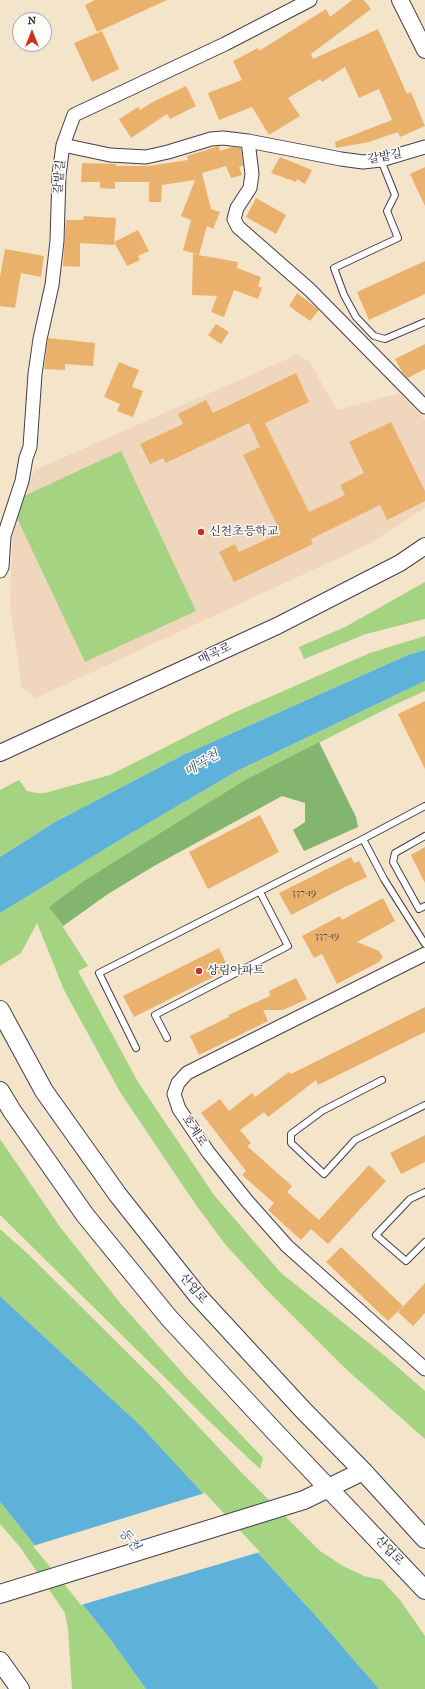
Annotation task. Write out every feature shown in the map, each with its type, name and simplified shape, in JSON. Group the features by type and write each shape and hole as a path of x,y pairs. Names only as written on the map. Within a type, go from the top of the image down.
{"main road":[{"name":"산업로","path":"0,1010 44,1091 118,1195 188,1284 303,1410 363,1471 425,1539"},
{"name":"산업로","path":"0,1090 12,1111 85,1215 164,1312 425,1590"},
{"path":"4,1593 304,1500 363,1471"},
{"path":"0,1661 20,1689"}],"street":[{"path":"64,145 74,115 225,44 310,0"},
{"path":"400,0 425,50"},
{"name":"갈밭길","path":"0,571 2,567 4,536 22,481 31,440 35,374 40,339 52,285 57,241 59,175 64,145 110,155 146,157 211,139 223,138 248,141 341,160 363,162 381,160 425,147"},
{"path":"248,141 252,174 250,188 237,208 234,219 238,227 310,290 425,407"},
{"name":"매곡로","path":"0,753 277,626 388,569 425,546"},
{"name":"호계로","path":"425,954 187,1073 178,1083 174,1094 179,1109 208,1152 247,1201 287,1246 425,1370"}],"lane":[{"path":"381,160 395,195 387,212 398,238 334,268 344,295 356,317 374,336 385,339 425,322"},
{"path":"136,1048 99,973 260,892 425,806"},
{"path":"425,836 394,853 393,862 419,909 425,906"},
{"path":"363,839 384,879 425,944"},
{"path":"167,1038 155,1015 288,946 260,892"},
{"path":"382,1080 322,1110 291,1134 291,1143 324,1174 355,1140 425,1105"},
{"path":"425,1192 410,1199 376,1235 406,1261 425,1242"}],"shaded area":[{"name":"신천초등학교","path":"296,355 309,361 337,410 400,393 425,420 425,508 367,545 36,698 22,688 10,606 13,518 22,495 35,470"}],"green space":[{"path":"121,451 196,611 85,662 17,518 24,496"},
{"path":"425,582 425,619 366,634 304,659 299,647 345,627"},
{"path":"425,636 425,650 408,655 183,755 55,822 0,857 0,790 19,780 27,791 45,793 110,775 231,714 370,653"},
{"path":"425,681 425,691 245,780 50,907 88,966 78,971 138,1082 214,1195 281,1273 385,1356 425,1391 425,1439 347,1370 267,1290 225,1244 196,1205 120,1092 64,990 37,923 21,953 0,966 0,913 237,771"},
{"path":"319,742 356,817 358,827 304,851 293,830 305,822 305,803 282,796 154,866 108,894 63,926 49,907 84,881 245,780"},
{"path":"0,1139 60,1227 121,1304 187,1378 263,1458 260,1469 209,1421 0,1215"},
{"path":"0,1229 28,1254 157,1382 239,1470 320,1551 343,1566 364,1576 382,1580 400,1600 425,1636 425,1689 379,1689 316,1616 140,1425 0,1296"},
{"path":"0,1502 108,1636 146,1689 72,1689 68,1629 65,1613 20,1547 0,1524"}],"water":[{"name":"매곡천","path":"425,650 425,681 237,771 0,913 0,857 55,822 183,755 408,655"},
{"name":"동천","path":"0,1296 140,1425 316,1616 379,1689 146,1689 108,1636 0,1502"}],"pier":[{"path":"205,1493 260,1552 81,1605 33,1546"}],"building":[{"path":"95,0 167,0 97,32 85,5"},
{"path":"352,0 364,0 371,9 311,54 313,59 378,29 407,94 411,92 425,126 400,137 398,132 369,142 336,148 335,142 392,120 379,89 359,98 345,67 322,82 320,79 288,98 300,116 269,135 252,107 219,120 208,93 242,80 233,61 258,48 259,51 326,9 330,17"},
{"path":"102,31 119,69 92,82 74,43"},
{"path":"186,86 196,106 170,119 167,114 131,138 119,119 138,107 140,110"},
{"path":"219,146 220,151 232,147 241,148 243,166 239,167 242,175 231,178 226,166 202,173 211,209 220,212 213,229 207,226 199,255 183,250 191,220 181,216 195,180 162,185 161,202 149,202 149,182 115,182 115,189 100,188 100,182 81,182 82,163 116,164 116,166 149,166 188,160 187,156"},
{"path":"280,157 312,170 305,184 297,179 296,182 271,173"},
{"path":"425,167 425,206 410,174"},
{"path":"256,198 286,215 276,234 246,217"},
{"path":"84,216 116,218 114,245 80,243 80,267 63,266 66,220 83,220"},
{"path":"138,230 149,251 138,256 140,260 127,266 114,242"},
{"path":"5,249 44,256 41,277 21,273 15,308 0,306 0,277"},
{"path":"193,254 238,262 237,268 261,277 258,286 262,288 258,299 234,290 224,317 211,312 217,296 192,295"},
{"path":"425,261 425,294 369,320 357,292"},
{"path":"297,293 319,310 310,321 289,306"},
{"path":"216,324 229,332 221,344 208,335"},
{"path":"48,338 95,343 93,366 65,364 65,370 44,369"},
{"path":"425,344 425,369 408,378 402,372 395,359"},
{"path":"119,362 139,370 132,387 143,391 133,417 117,411 120,404 104,397"},
{"path":"296,373 309,402 265,423 309,512 345,495 340,485 364,473 349,442 391,422 425,491 425,501 387,520 380,505 311,539 313,544 234,582 219,552 235,544 239,552 281,533 243,455 260,447 249,423 166,463 163,458 150,464 140,444 183,424 178,414 206,400 213,413"},
{"path":"425,701 425,769 398,714"},
{"path":"260,815 279,852 208,889 189,852"},
{"path":"425,847 425,883 411,855"},
{"path":"351,857 354,863 359,861 367,877 291,915 279,893"},
{"path":"383,898 395,921 357,942 379,951 383,957 379,962 337,984 322,954 314,958 302,936 340,916 342,920"},
{"name":"상림아파트","path":"219,948 229,969 134,1017 123,996"},
{"path":"296,978 307,999 283,1010 263,1010 268,1021 199,1055 190,1036 229,1017 228,1015 270,996 269,991"},
{"path":"425,1007 425,1032 318,1085 316,1080 268,1117 264,1112 240,1130 251,1143 247,1146 292,1186 287,1192 319,1220 369,1165 386,1181 328,1244 311,1229 301,1240 268,1210 274,1203 242,1175 246,1171 201,1113 220,1099 229,1111 252,1093 255,1097 289,1072 291,1074"},
{"path":"425,1135 425,1162 401,1174 390,1153"},
{"path":"341,1247 403,1306 388,1321 326,1262"},
{"path":"425,1283 425,1313 413,1326 398,1312"}],"place":[{"name":"신천초등학교","path":"201,532"},
{"name":"상림아파트","path":"199,971"}]}
